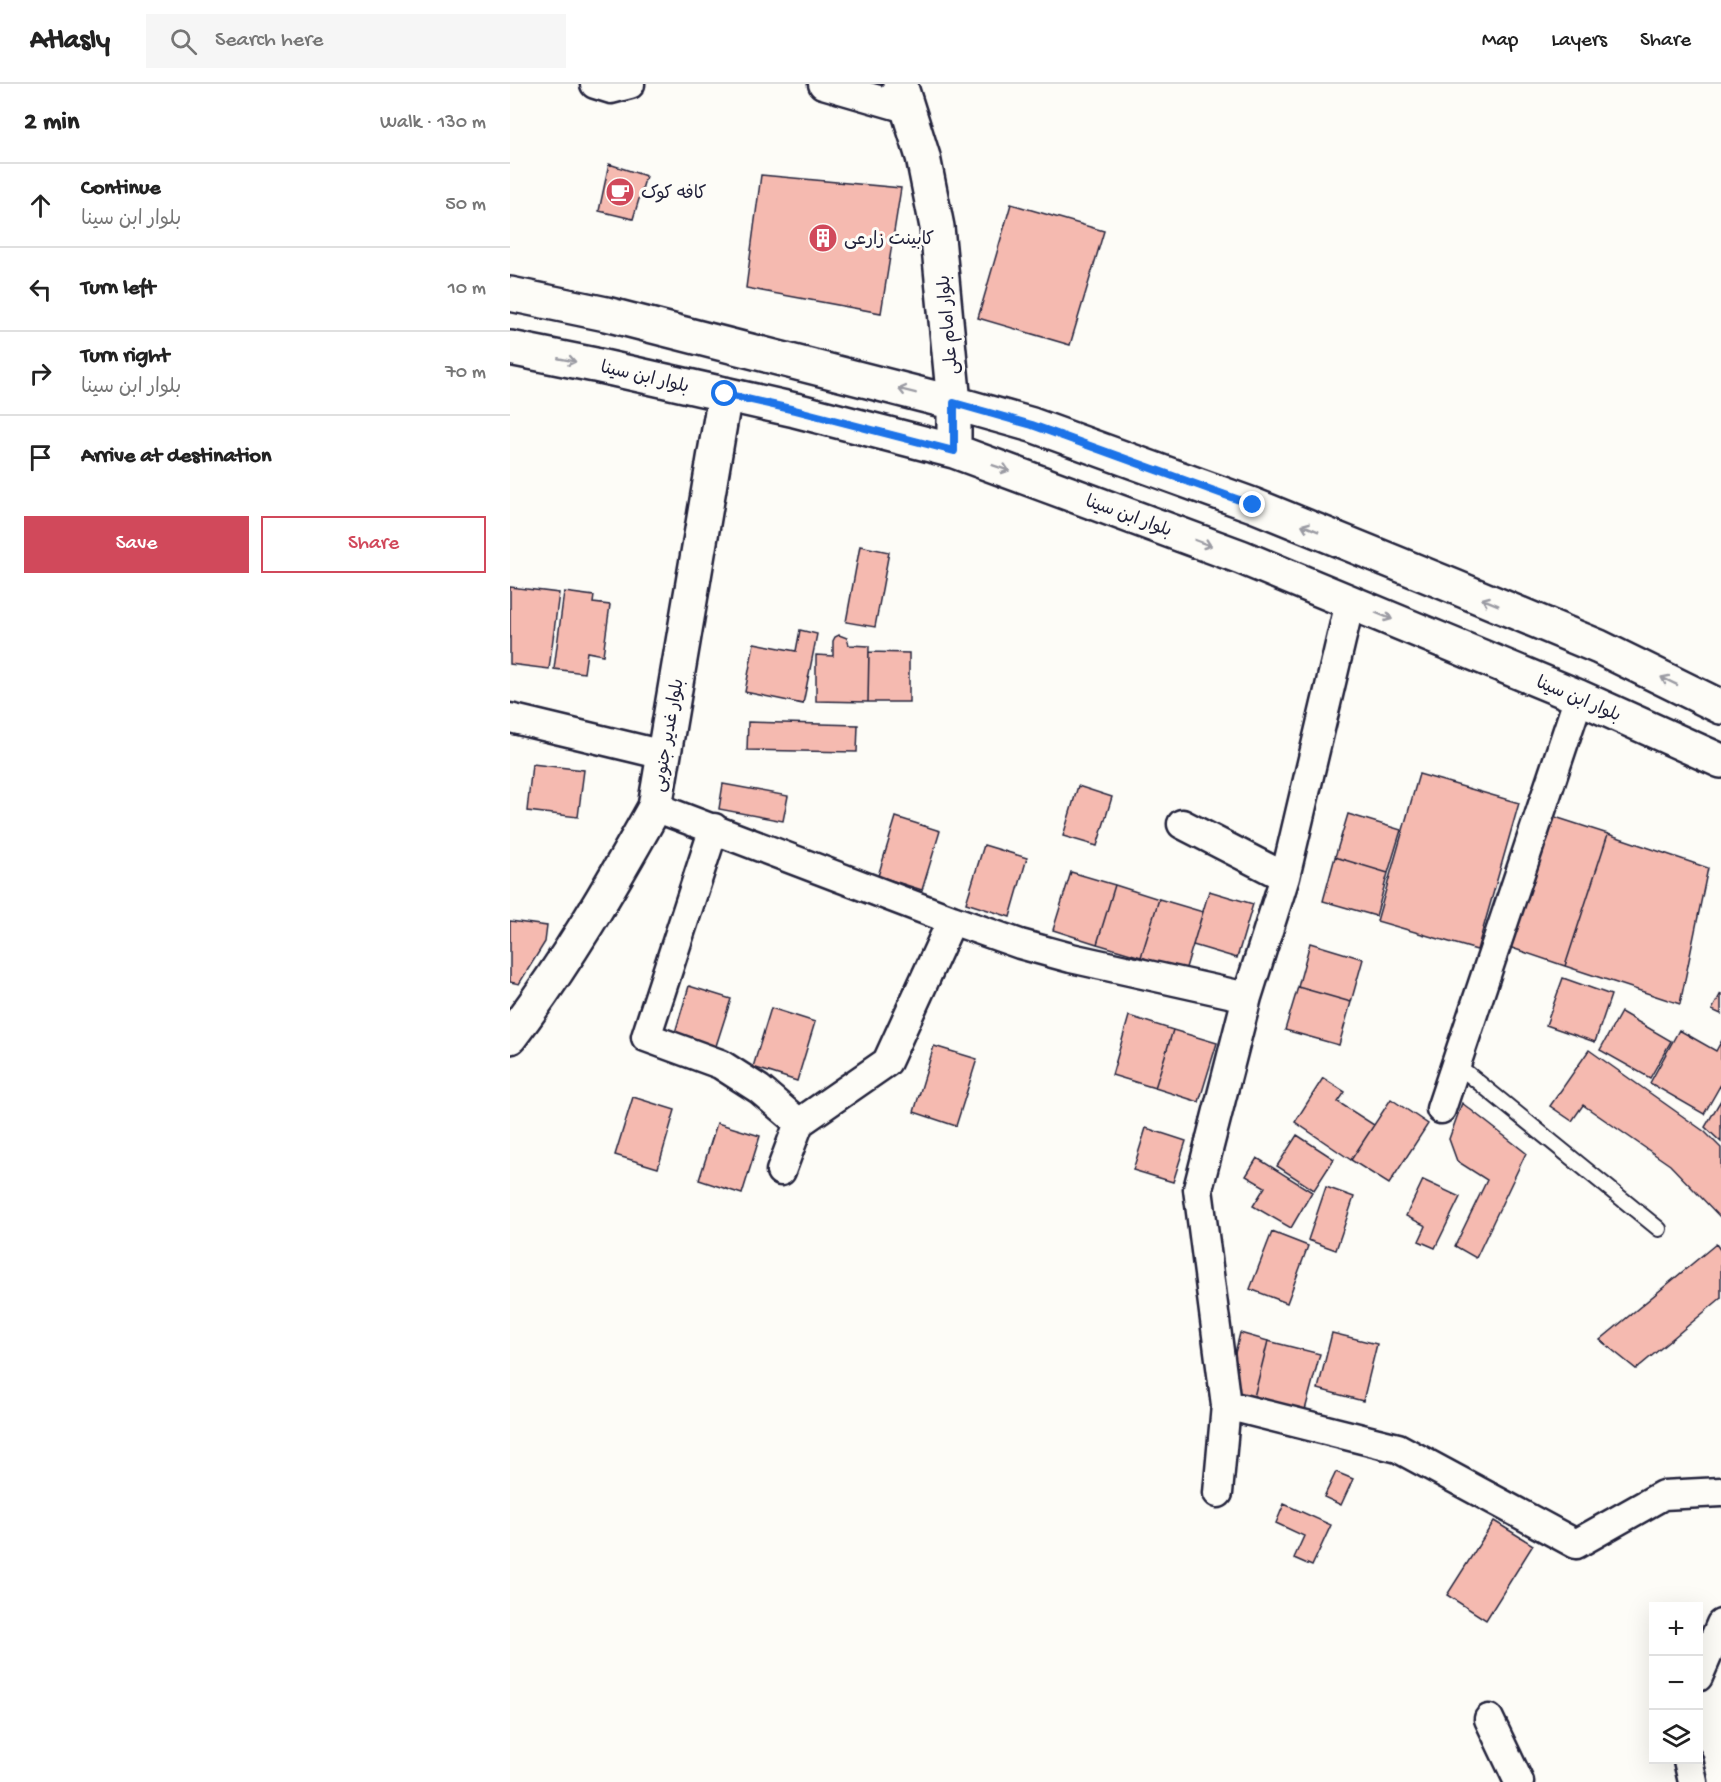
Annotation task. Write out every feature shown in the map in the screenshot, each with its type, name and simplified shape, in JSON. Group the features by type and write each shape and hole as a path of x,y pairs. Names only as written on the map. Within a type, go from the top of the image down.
{"main road":[{"name":"بلوار امام علی","path":"907,92 938,227 954,403 954,451"},
{"path":"510,294 606,314 1032,425 1253,505 1599,646 1721,707"},
{"name":"بلوار ابن سینا","path":"510,348 795,410 954,451 1242,557 1579,697 1721,761"},
{"name":"بلوار غدیر جنوبی","path":"510,1038 542,995 655,807 725,394"}],"street":[{"path":"594,84 611,89 630,84"},
{"path":"822,84 907,92"},
{"path":"1218,1493 1226,1405 1198,1189 1247,997 1285,876 1350,602"},
{"path":"1441,1109 1579,697"},
{"path":"510,717 664,755"},
{"path":"655,807 1020,944 1071,958 1247,997"},
{"path":"1182,824 1285,876"},
{"path":"714,828 646,1037 720,1064 759,1089 799,1123"},
{"path":"781,1171 799,1123 887,1062 952,920"},
{"path":"1226,1405 1398,1448 1576,1544 1663,1495 1721,1492"},
{"path":"1703,1665 1721,1624"},
{"path":"1489,1719 1519,1782"},
{"path":"1689,1764 1693,1782"}],"lane":[{"path":"1456,1064 1659,1229"}],"building":[{"path":"609,164 646,176 633,219 599,211"},
{"name":"کابینت زارعی","path":"761,175 901,188 881,313 746,288"},
{"path":"1011,204 1104,231 1070,345 978,318"},
{"path":"860,546 889,552 875,627 846,622"},
{"path":"510,587 559,593 549,669 510,664"},
{"path":"564,592 594,596 593,603 610,605 603,655 587,652 584,673 554,669"},
{"path":"800,630 817,634 803,704 745,692 754,643 796,651"},
{"path":"839,635 847,638 849,645 869,646 868,702 816,701 816,655 833,656 833,641"},
{"path":"869,652 909,653 909,702 868,702"},
{"path":"748,722 858,725 857,752 747,750"},
{"path":"532,764 584,770 578,817 527,811"},
{"path":"1419,774 1519,803 1477,950 1377,921"},
{"path":"723,784 788,796 783,821 719,809"},
{"path":"1078,786 1112,797 1097,846 1063,836"},
{"path":"1348,814 1401,830 1388,873 1335,857"},
{"path":"1552,816 1608,834 1565,966 1509,947"},
{"path":"896,817 940,831 922,890 878,876"},
{"path":"1608,834 1708,868 1680,1004 1565,966"},
{"path":"984,845 1027,858 1010,917 966,903"},
{"path":"1335,857 1388,873 1376,916 1323,901"},
{"path":"1071,872 1115,885 1097,944 1053,930"},
{"path":"1115,885 1159,899 1141,957 1097,944"},
{"path":"1209,891 1253,904 1237,958 1193,945"},
{"path":"1159,899 1203,912 1185,971 1141,957"},
{"path":"510,921 547,926 545,942 519,984 510,982"},
{"path":"1310,943 1363,959 1351,1002 1298,987"},
{"path":"1563,978 1611,995 1595,1042 1546,1025"},
{"path":"689,986 731,999 715,1049 674,1036"},
{"path":"1298,987 1351,1002 1339,1045 1285,1030"},
{"path":"1721,993 1721,1014 1712,1010"},
{"path":"771,1008 815,1022 797,1081 753,1067"},
{"path":"1621,1012 1671,1041 1650,1078 1600,1050"},
{"path":"1129,1016 1173,1030 1155,1088 1112,1075"},
{"path":"1173,1030 1217,1043 1199,1102 1155,1088"},
{"path":"1679,1030 1716,1051 1721,1042 1721,1087 1704,1114 1650,1083"},
{"path":"934,1046 977,1059 956,1126 914,1112"},
{"path":"1589,1050 1705,1132 1721,1148 1721,1218 1670,1165 1583,1105 1572,1121 1550,1106"},
{"path":"1323,1078 1345,1092 1338,1102 1374,1125 1351,1160 1295,1122"},
{"path":"633,1097 675,1110 658,1168 615,1155"},
{"path":"1391,1099 1428,1124 1389,1184 1351,1160"},
{"path":"1721,1100 1721,1142 1705,1127"},
{"path":"1462,1103 1526,1153 1476,1258 1455,1246 1487,1180 1457,1161 1449,1139"},
{"path":"717,1123 760,1136 742,1194 699,1180"},
{"path":"1146,1128 1186,1141 1173,1182 1133,1170"},
{"path":"1297,1135 1334,1159 1314,1190 1277,1166"},
{"path":"1257,1158 1312,1192 1291,1228 1253,1206 1265,1187 1246,1176"},
{"path":"1423,1180 1460,1197 1435,1248 1419,1241 1426,1226 1406,1216"},
{"path":"1326,1187 1354,1197 1336,1250 1308,1240"},
{"path":"1272,1232 1308,1246 1287,1303 1250,1289"},
{"path":"1716,1244 1721,1251 1721,1298 1636,1369 1600,1340"},
{"path":"1240,1333 1268,1341 1254,1397 1226,1389"},
{"path":"1332,1333 1377,1344 1363,1401 1318,1389"},
{"path":"1268,1341 1320,1354 1305,1410 1254,1397"},
{"path":"1336,1472 1353,1479 1341,1505 1324,1497"},
{"path":"1284,1504 1331,1525 1312,1566 1294,1558 1304,1536 1276,1523"},
{"path":"1494,1521 1533,1545 1486,1620 1447,1595"}],"place":[{"name":"کافه کوک","path":"620,192"},
{"name":"کابینت زارعی","path":"823,238"}],"route":[{"path":"725,394 954,451 954,403 1032,425 1253,505"}]}
